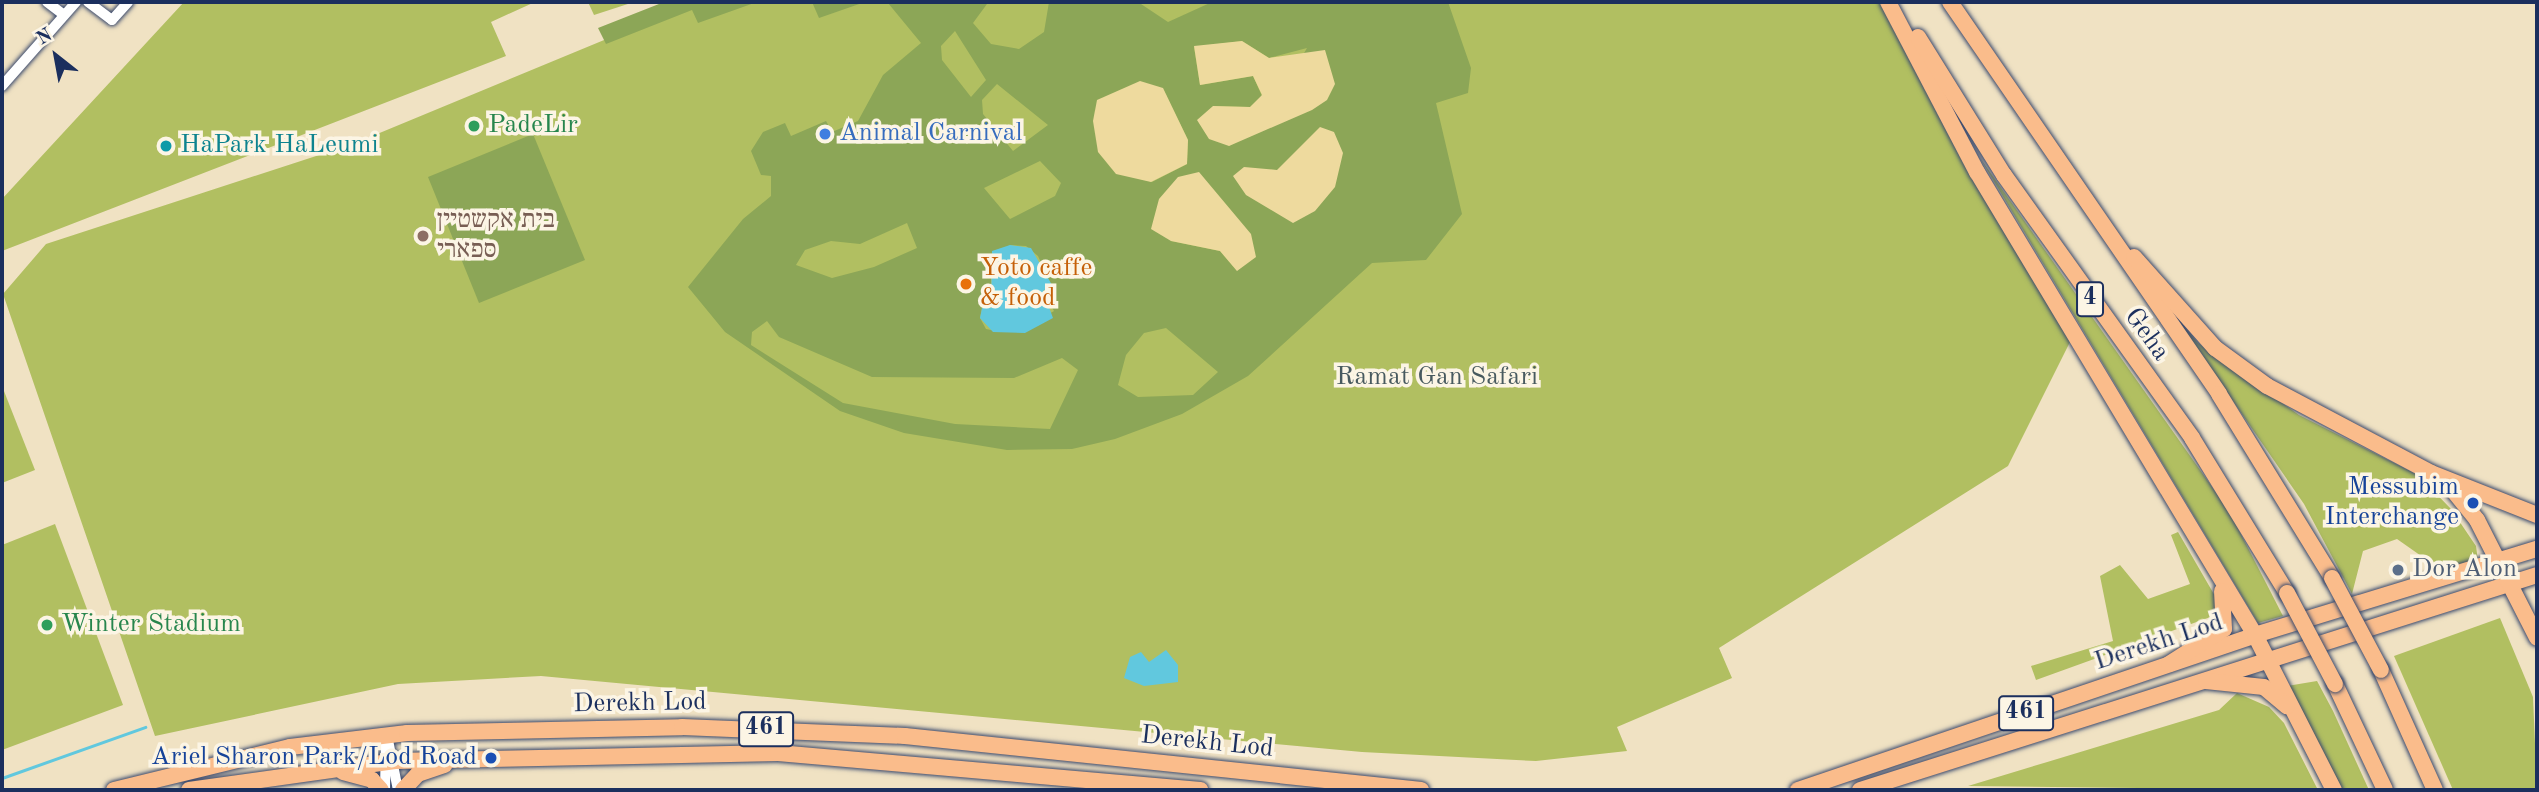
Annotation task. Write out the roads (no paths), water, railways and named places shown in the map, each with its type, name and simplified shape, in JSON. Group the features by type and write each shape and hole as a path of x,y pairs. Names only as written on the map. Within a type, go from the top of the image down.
{"main road":[{"path":"1888,2 1977,172 2255,635 2334,790"},
{"name":"Geha","path":"1897,2 2004,175 2192,438 2287,593 2335,684 2385,790"},
{"name":"Geha","path":"1950,2 2036,135 2219,394 2332,578 2381,670 2435,790"},
{"path":"2036,135 2215,348 2298,406 2431,473 2537,515"},
{"path":"2151,460 2228,609 2224,629 2169,664"},
{"path":"2431,473 2462,498 2501,560 2537,638"},
{"name":"Derekh Lod","path":"1798,790 2255,635 2537,549"},
{"name":"Derekh Lod","path":"1860,790 2537,575"},
{"path":"2206,681 2264,687 2296,718"},
{"name":"Derekh Lod","path":"114,790 290,747 387,735 682,727 829,732 1421,790"},
{"name":"Derekh Lod","path":"189,790 388,762 467,758 850,756 1200,790"},
{"path":"401,790 418,774 467,758"},
{"path":"330,769 362,776 383,790"}],"street":[{"path":"47,2 64,15"},
{"path":"2,86 76,2"},
{"path":"88,2 112,20 128,2"},
{"path":"383,790 388,762 387,735"},
{"path":"388,762 401,790"}],"water":[{"path":"1010,245 1031,248 1052,285 1043,291 1053,318 1025,333 993,332 980,318 982,308 991,308 992,251"},
{"path":"1166,650 1178,665 1178,682 1144,686 1124,678 1130,657 1141,652 1149,662"}],"waterway":[{"path":"2,778 145,727"}],"place":[{"name":"PadeLir","path":"474,126"},
{"name":"Animal Carnival","path":"825,134"},
{"name":"HaPark HaLeumi","path":"166,146"},
{"name":"בית אקשטיין ספארי","path":"423,236"},
{"name":"Yoto caffe & food","path":"966,284"},
{"name":"Messubim Interchange","path":"2473,503"},
{"name":"Dor Alon","path":"2398,570"},
{"name":"Winter Stadium","path":"47,625"},
{"name":"Ariel Sharon Park/Lod Road","path":"491,758"}],"park label":[{"name":"Ramat Gan Safari","path":"1437,378"}]}
